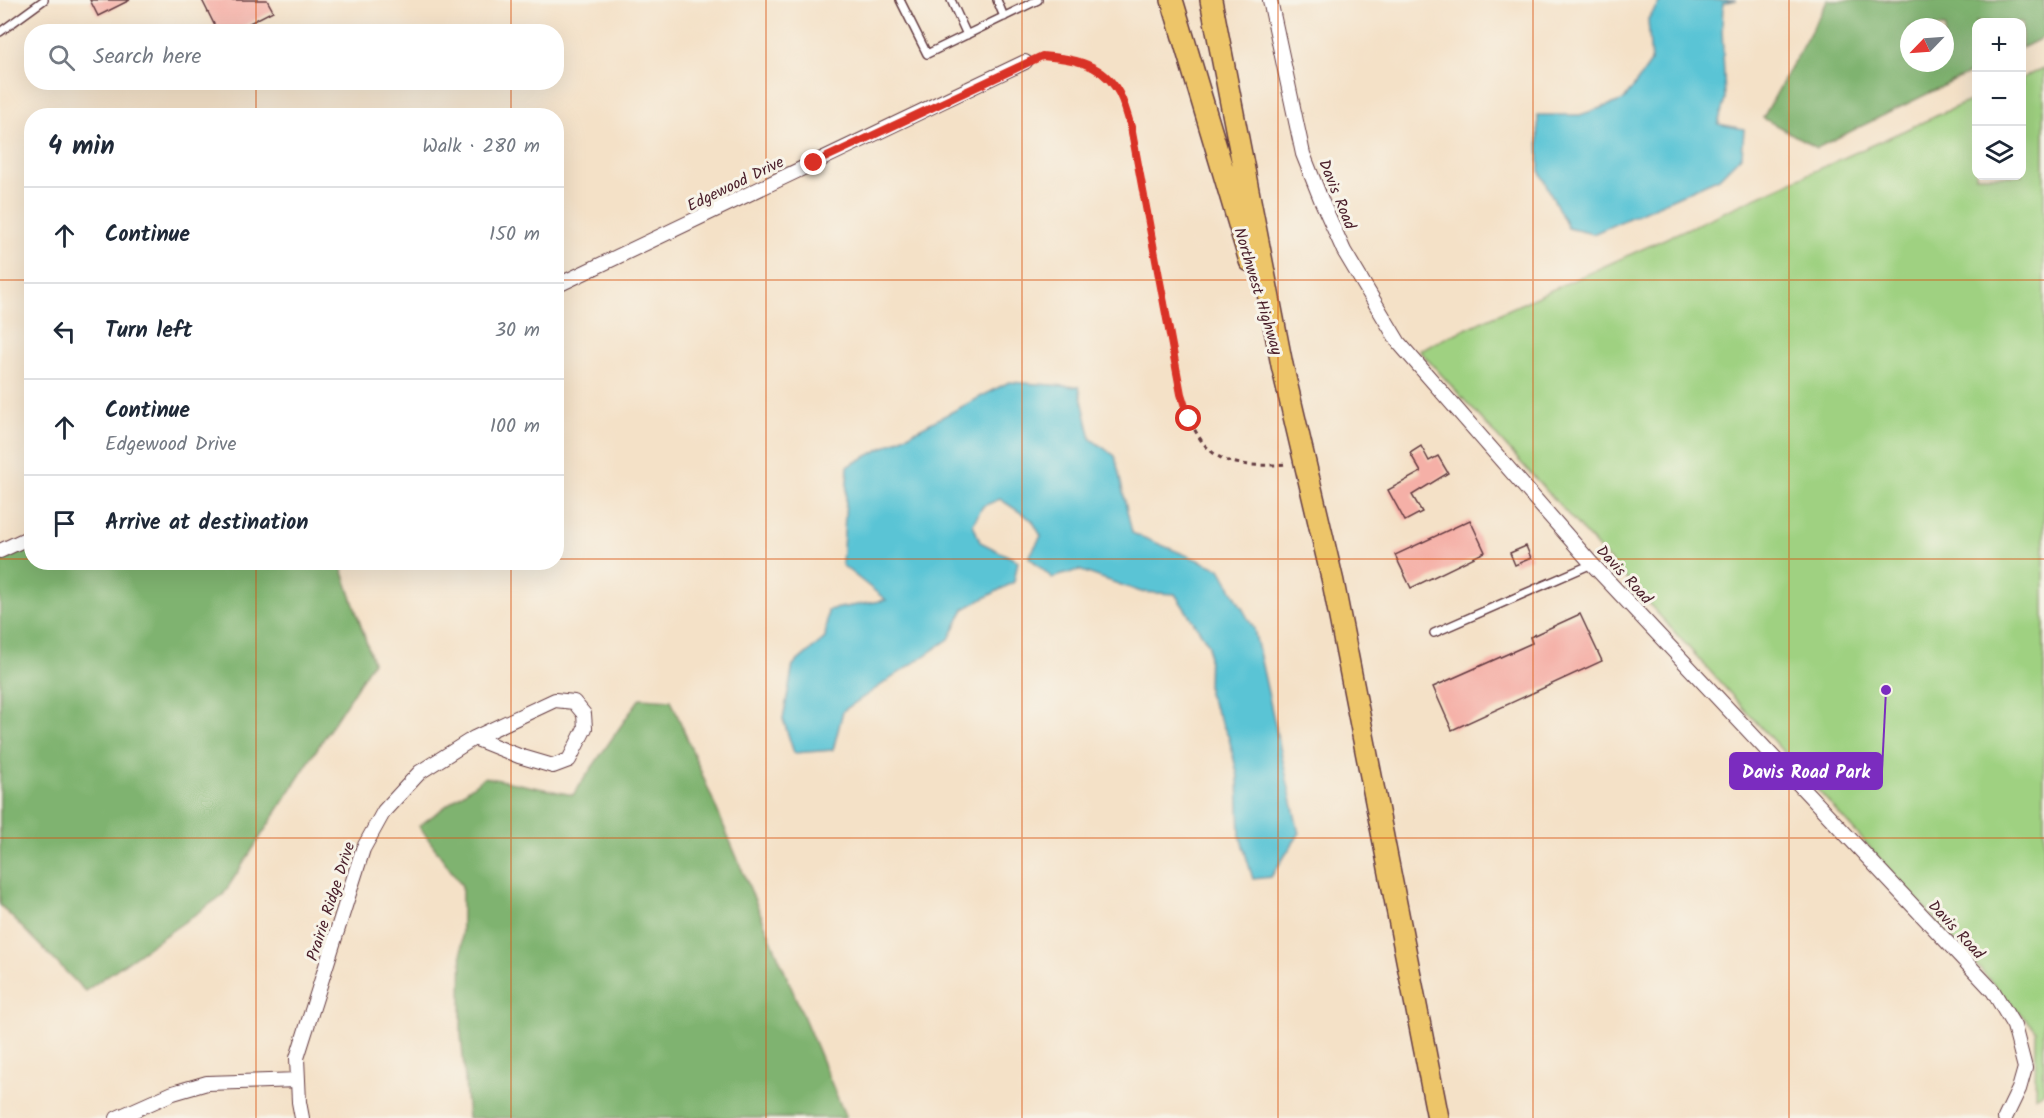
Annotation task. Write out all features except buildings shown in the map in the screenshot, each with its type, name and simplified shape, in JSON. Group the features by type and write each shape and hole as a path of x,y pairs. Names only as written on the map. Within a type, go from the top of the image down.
{"main road":[{"name":"Northwest Highway","path":"1172,0 1282,364"},
{"name":"Northwest Highway","path":"1211,0 1282,364"},
{"path":"1282,364 1303,462 1333,582 1438,1118"}],"street":[{"name":"Davis Road","path":"1270,0 1303,154 1349,260 1399,344 1592,564 1993,991 2014,1026 2025,1068 2019,1089 2005,1118"},
{"name":"Edgewood Drive","path":"564,282 1024,62"},
{"path":"0,551 24,540"},
{"name":"Prairie Ridge Drive","path":"302,1118 297,1058 363,849 384,811 420,772 474,738 555,700 574,702 584,714 585,728 569,760 553,766 519,756 474,738"},
{"path":"117,1118 173,1093 207,1083 298,1080"}],"lane":[{"path":"0,32 44,0"},
{"path":"900,0 927,54 1038,0"},
{"path":"951,0 967,35"},
{"path":"997,0 1004,17"},
{"path":"1434,633 1592,564"}],"path":[{"path":"1024,62 1042,56 1073,58 1099,70 1116,87 1131,127 1181,394 1196,435 1208,450 1223,459 1263,466 1303,462"}],"green space":[{"path":"1828,0 2044,0 2044,37 2026,46 2026,18 1972,18 1972,72 1817,148 1763,118"},
{"path":"2044,68 2044,1092 2035,1097 2036,1031 1419,350 1972,100 1972,180 2026,180 2026,76"},
{"path":"24,547 24,570 342,570 373,662 223,895 85,991 0,905 0,557"},
{"path":"640,698 671,700 846,1118 468,1118 461,1033 462,886 419,826 485,777 573,795"}],"water":[{"path":"1661,0 1736,0 1723,3 1725,99 1718,124 1744,129 1742,155 1719,178 1593,234 1568,228 1539,170 1538,115 1580,115 1624,100 1651,62 1648,19"},
{"path":"1009,382 1079,387 1091,439 1115,456 1132,533 1220,569 1254,629 1299,834 1271,877 1253,879 1240,836 1238,777 1229,738 1208,694 1209,645 1175,594 1141,592 1079,570 1052,578 1029,557 1041,536 1032,520 1000,499 983,506 973,524 980,542 1018,561 1014,582 964,609 949,639 843,711 833,750 794,753 783,719 793,665 825,638 828,610 886,600 842,565 848,466"}],"place":[{"name":"Davis Road Park","path":"1886,690"}],"route":[{"path":"814,163 1024,62 1042,56 1073,58 1099,70 1116,87 1131,127 1181,394 1189,419"}]}
